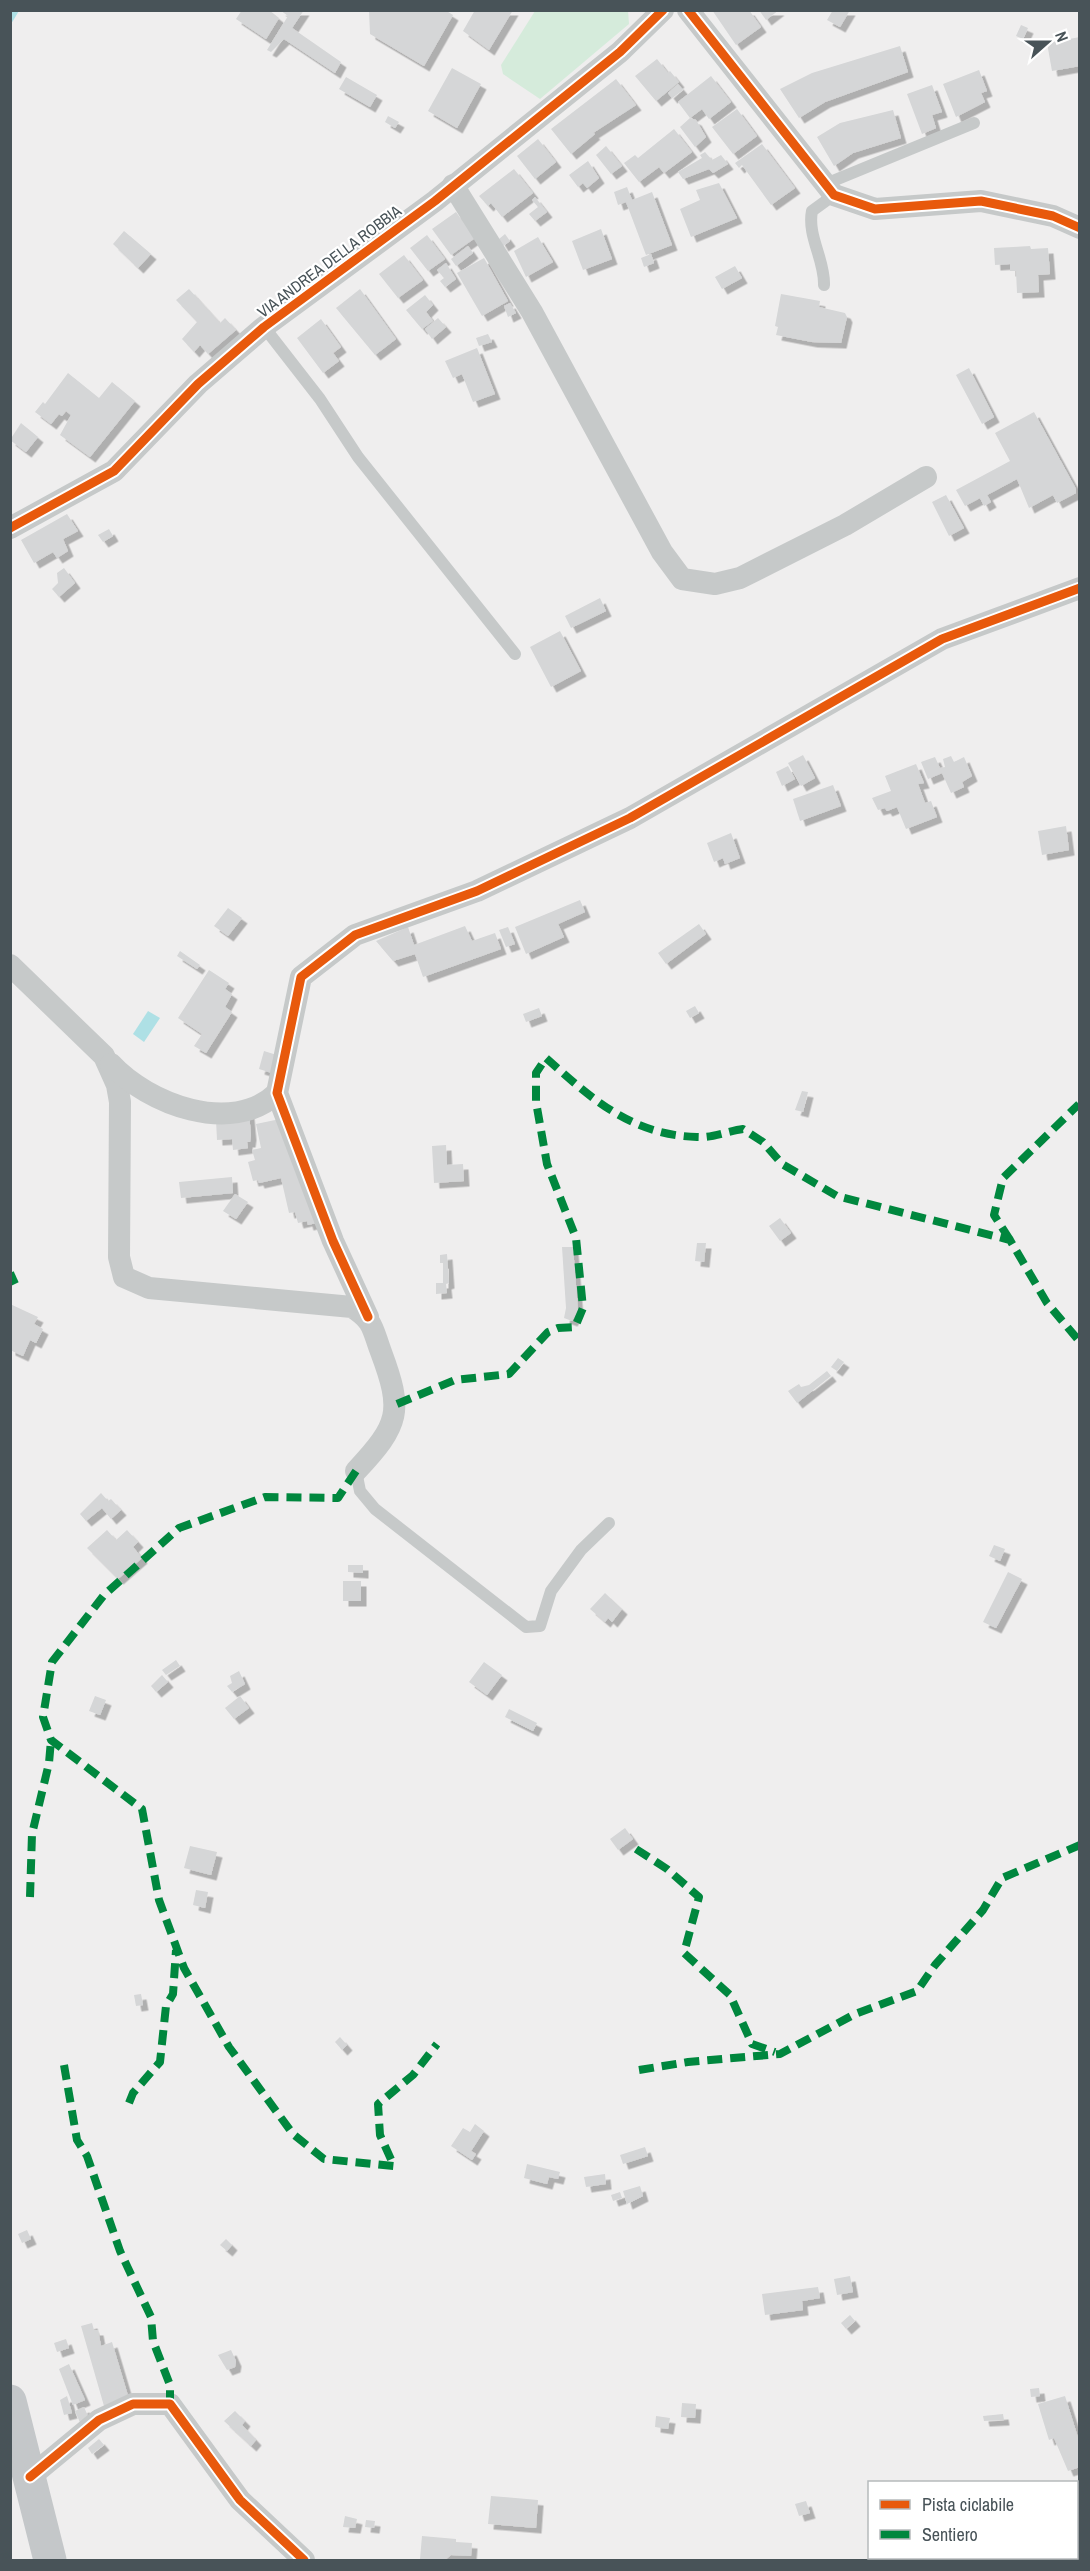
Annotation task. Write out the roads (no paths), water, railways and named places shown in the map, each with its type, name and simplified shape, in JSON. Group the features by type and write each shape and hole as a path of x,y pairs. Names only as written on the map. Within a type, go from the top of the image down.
{"main road":[{"path":"10,2401 50,2560"}],"street":[{"path":"636,37 642,17 641,10"},
{"name":"VIA ANDREA DELLA ROBBIA","path":"10,528 114,471 198,384 264,327 453,184 636,37 663,10"},
{"path":"688,10 828,190 875,209 981,201 1053,216 1080,228"},
{"path":"453,184 532,312 662,552 682,579 715,584 740,578 845,525 926,477"},
{"path":"356,1470 384,1441 397,1404 392,1380 368,1317 333,1241 277,1094 301,977 355,935 477,891 630,818 942,639 1080,588"},
{"path":"10,965 122,1076 151,1095 176,1106 205,1113 250,1110 266,1104 277,1094"},
{"path":"104,1056 117,1085 120,1102 118,1257 124,1277 149,1288 352,1307 368,1317"},
{"path":"30,2477 99,2420 133,2404 170,2404 240,2500 304,2560"}],"lane":[{"path":"824,285 825,269 810,221 812,212 828,190 974,123"},
{"path":"264,327 320,399 358,457 514,654"},
{"path":"356,1470 360,1491 375,1509 526,1627 540,1626 551,1591 581,1550 609,1523"}],"water":[{"path":"148,1011 160,1018 144,1042 133,1034"}],"waterway":[{"path":"10,20 16,10"}]}
